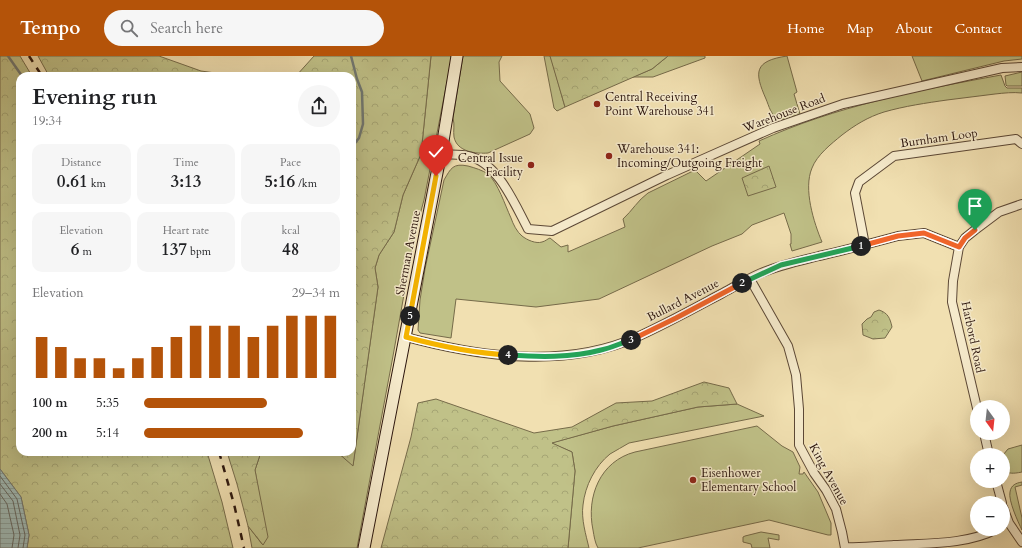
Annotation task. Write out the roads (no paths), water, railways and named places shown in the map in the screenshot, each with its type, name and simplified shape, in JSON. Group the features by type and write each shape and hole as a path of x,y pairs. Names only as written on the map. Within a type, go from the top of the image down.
{"street":[{"name":"Sherman Avenue","path":"364,548 406,337 457,56"},
{"name":"Warehouse Road","path":"440,154 469,156 487,164 506,186 528,229 552,231 667,175 773,128 850,102 1002,68 1022,67"},
{"name":"Burnham Loop","path":"865,245 855,193 859,182 894,156 1016,140 1022,144"},
{"path":"959,247 965,238 1000,212 1022,204"},
{"name":"Bullard Avenue","path":"406,337 426,343 488,354 537,357 569,355 601,350 636,338 750,278 781,265 898,236 924,233 959,247"},
{"name":"Harbord Road","path":"959,247 953,281 952,302 975,400"},
{"name":"King Avenue","path":"750,278 788,346 796,375 799,409 799,446 814,473 826,490 836,510 845,547"},
{"path":"1010,528 1022,542"},
{"path":"845,547 852,548 964,541 981,536"}],"water":[{"path":"0,469 21,497 29,535 27,548 0,548"}],"waterway":[{"path":"8,56 19,72"},
{"path":"351,56 355,72"},
{"path":"356,75 362,92 363,124 359,138 356,142"}],"railway":[{"path":"29,56 39,72"},
{"path":"220,456 234,504 244,548"}],"place":[{"name":"Central Receiving Point Warehouse 341","path":"597,104"},
{"name":"Warehouse 341: Incoming/Outgoing Freight","path":"609,156"},
{"name":"Central Issue Facility","path":"531,165"},
{"name":"Eisenhower Elementary School","path":"693,480"}]}
